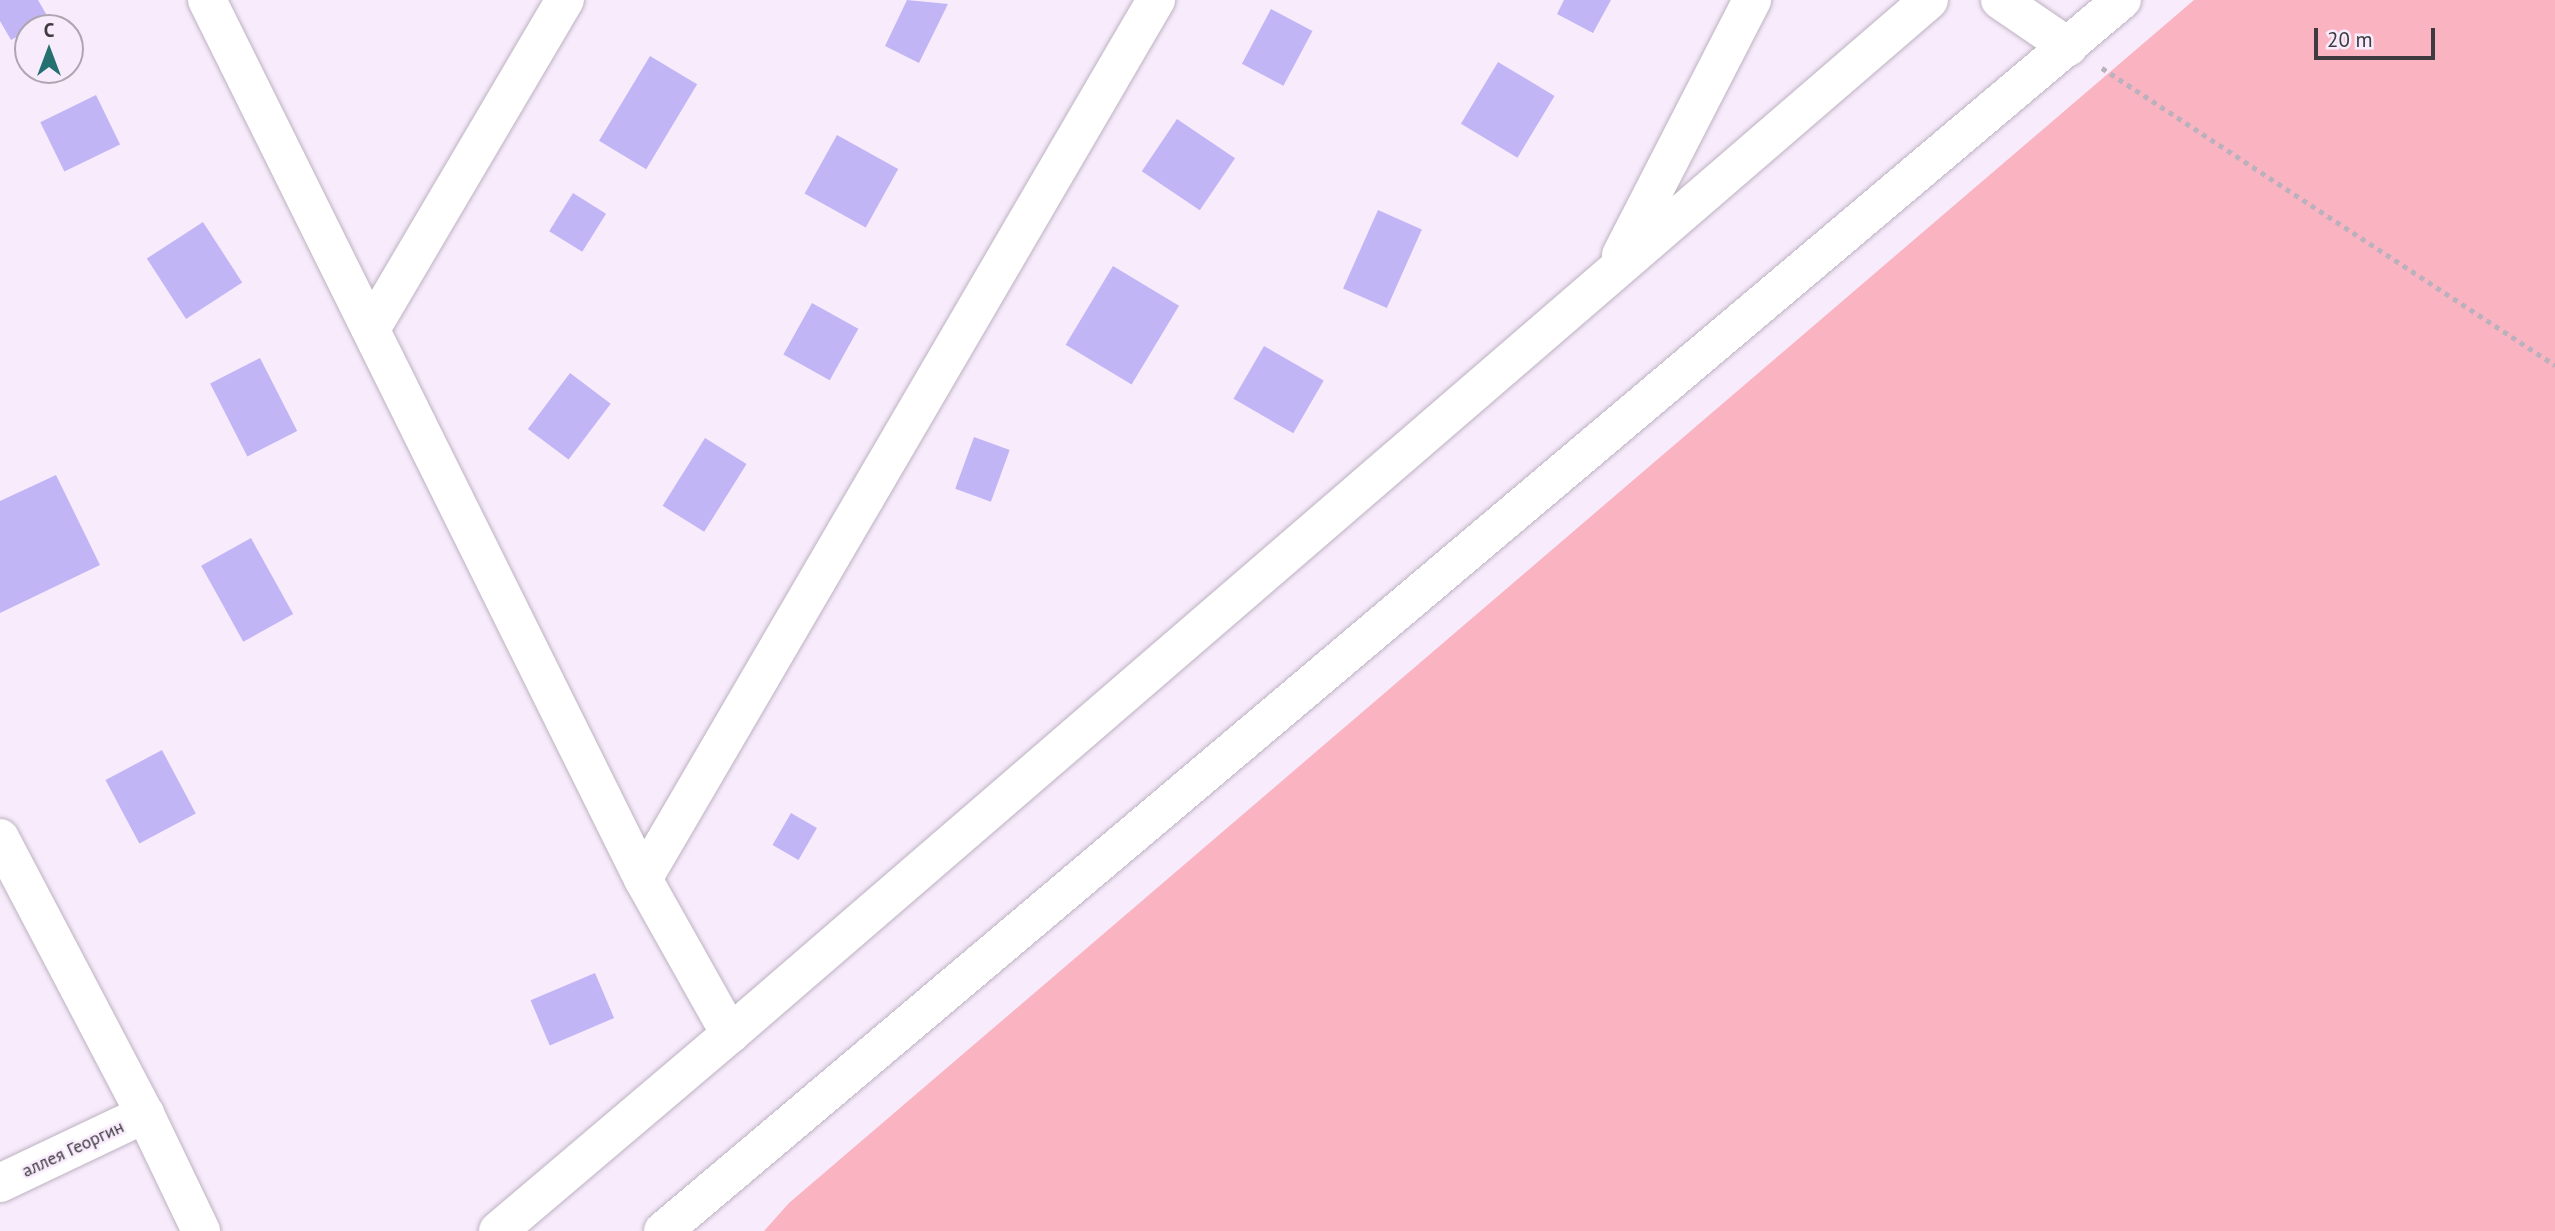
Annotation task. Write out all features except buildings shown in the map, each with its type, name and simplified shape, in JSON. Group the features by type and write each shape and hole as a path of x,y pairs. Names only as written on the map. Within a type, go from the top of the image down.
{"street":[{"path":"207,0 643,879 730,1034"},
{"path":"371,329 565,0"},
{"path":"643,879 1156,0"},
{"path":"1612,272 1752,0"},
{"path":"498,1231 1929,0"},
{"path":"2000,0 2069,47"},
{"path":"663,1231 2122,0"},
{"path":"0,838 145,1114 201,1231"},
{"name":"аллея Георгин","path":"0,1183 145,1114"}],"path":[{"path":"2069,47 2555,365"}],"shaded area":[{"path":"2194,0 2555,0 2555,1231 764,1231 789,1203"}]}
